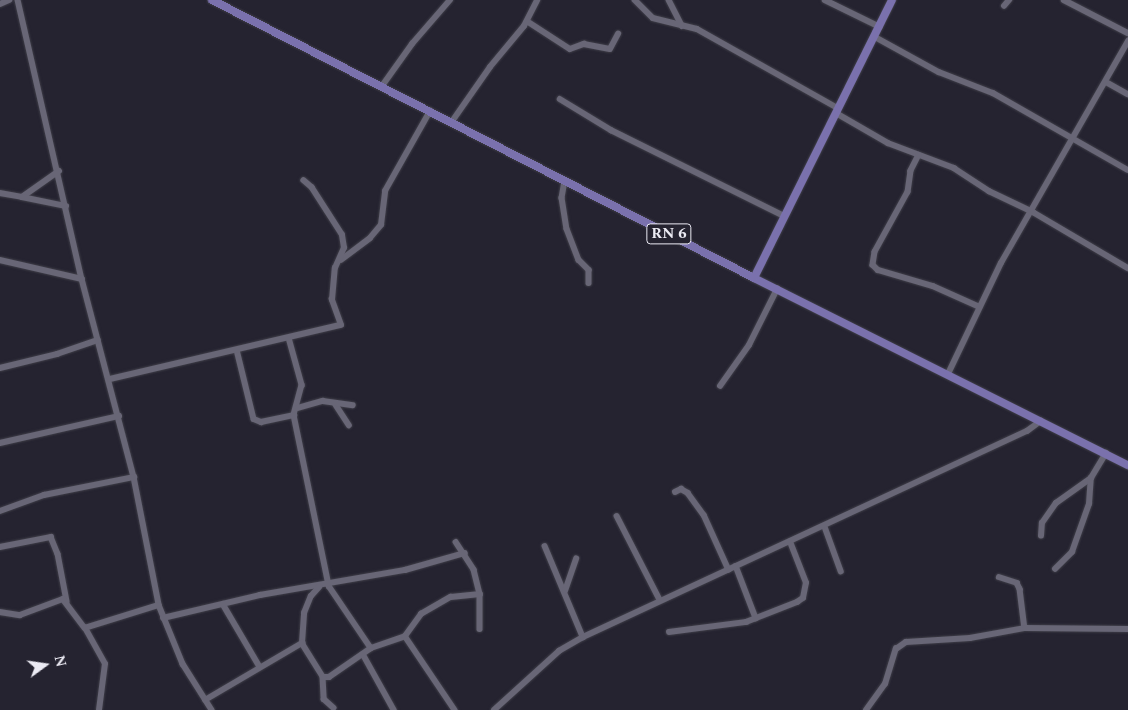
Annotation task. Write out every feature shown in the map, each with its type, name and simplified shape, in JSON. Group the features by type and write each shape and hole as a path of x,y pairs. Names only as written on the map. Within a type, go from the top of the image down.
{"main road":[{"name":"RN 6","path":"212,0 224,3 451,123 754,278 1128,465"},
{"path":"754,278 892,0"}],"street":[{"path":"0,4 9,0"},
{"path":"18,0 59,171 82,278 110,379 134,477 159,605 183,664 212,710"},
{"path":"382,86 412,44 450,0"},
{"path":"451,123 527,21 537,0"},
{"path":"635,0 653,18 697,30 837,110 888,144 954,168 988,191 1033,212 1128,268"},
{"path":"668,0 682,26"},
{"path":"825,0 880,27"},
{"path":"1004,6 1009,0"},
{"path":"1064,0 1128,32"},
{"path":"527,21 570,49 584,44 610,49 618,34"},
{"path":"874,37 939,72 993,93 1072,140 1128,170"},
{"path":"948,374 1001,263 1033,212 1128,41"},
{"path":"1106,82 1128,94"},
{"path":"560,99 611,130 784,216"},
{"path":"336,264 370,238 381,224 385,191 430,111"},
{"path":"919,155 911,171 908,192 875,252 873,265 878,270 932,286 980,307"},
{"path":"22,197 59,171"},
{"path":"110,379 341,325 332,300 336,264 344,248 340,229 304,181"},
{"path":"565,181 562,198 567,229 579,260 589,270 590,283"},
{"path":"0,194 66,206"},
{"path":"0,260 82,278"},
{"path":"720,386 749,345 778,289"},
{"path":"289,338 302,385 298,408 294,415 329,586 371,648"},
{"path":"0,368 57,354 98,340"},
{"path":"238,350 254,419 261,422 294,415"},
{"path":"298,408 323,401 336,405 353,405"},
{"path":"336,405 349,425"},
{"path":"0,443 119,416"},
{"path":"494,710 559,651 583,637 660,600 825,527 1027,432 1041,421"},
{"path":"1041,536 1042,524 1056,503 1091,478 1106,453"},
{"path":"0,511 44,495 134,477"},
{"path":"1055,569 1072,552 1089,504 1091,478"},
{"path":"675,492 681,489 688,493 700,509 729,570"},
{"path":"616,516 660,600"},
{"path":"825,527 842,571"},
{"path":"0,547 51,537 58,554 67,601 105,664 99,710"},
{"path":"456,542 465,553 474,570 480,594 480,628"},
{"path":"669,632 715,628 756,618 803,598 806,583 790,542"},
{"path":"545,546 583,637"},
{"path":"163,618 223,604 329,586 405,570 465,553"},
{"path":"565,591 576,559"},
{"path":"736,566 756,618"},
{"path":"999,577 1018,584 1025,628"},
{"path":"319,587 310,596 304,613 302,642 323,677 324,699 334,708"},
{"path":"323,677 329,677 371,648 405,636 420,614 451,596 480,594"},
{"path":"0,612 20,615 59,600 67,601"},
{"path":"223,604 260,667"},
{"path":"85,628 159,605"},
{"path":"866,710 885,684 900,644 1002,634 1025,628 1128,630"},
{"path":"405,636 455,710"},
{"path":"205,700 302,642"},
{"path":"363,654 394,710"}]}
